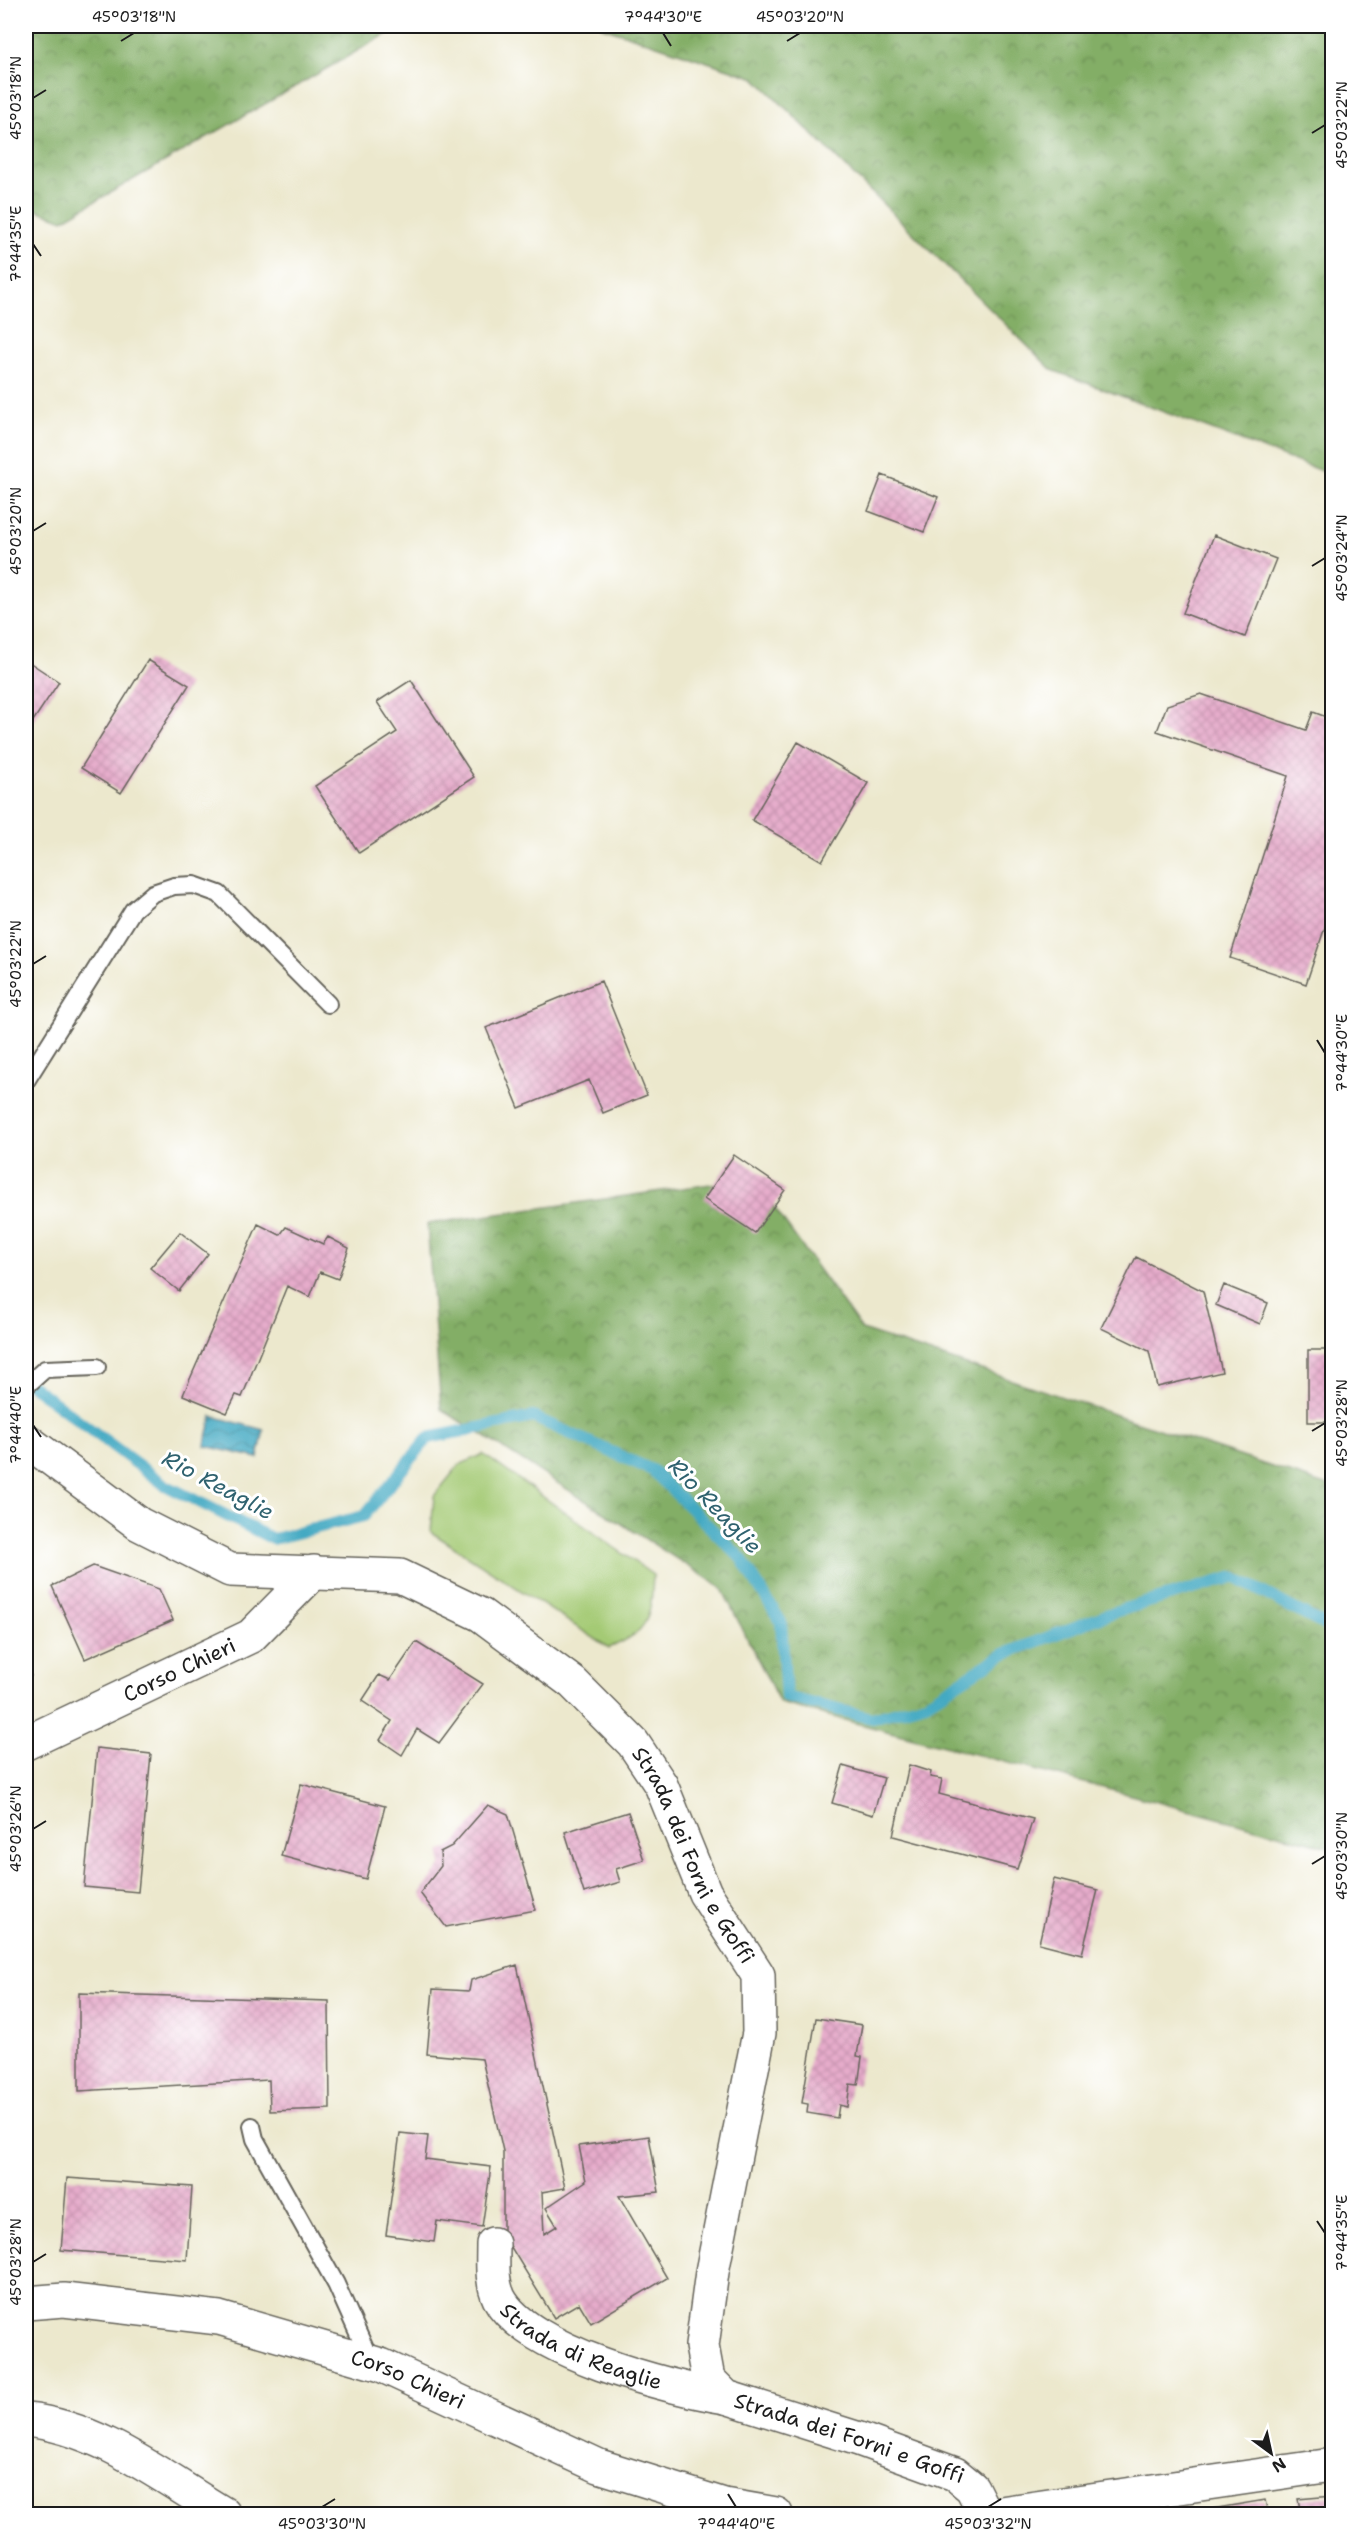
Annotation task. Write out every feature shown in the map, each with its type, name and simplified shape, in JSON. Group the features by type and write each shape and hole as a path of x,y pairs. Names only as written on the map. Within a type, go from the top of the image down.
{"street":[{"name":"Strada dei Forni e Goffi","path":"26,1440 139,1524 230,1569 400,1576 481,1616 573,1683 633,1743 661,1785 705,1893 758,1975 759,2033 711,2272 702,2346 708,2379 726,2397 859,2439 956,2474 972,2488 985,2514"},
{"name":"Corso Chieri","path":"26,1743 251,1636 314,1572"},
{"name":"Strada di Reaglie","path":"493,2244 493,2283 505,2308 524,2326 554,2344 642,2377 688,2391 726,2397"},
{"name":"Corso Chieri","path":"26,2303 63,2300 219,2318 371,2363 599,2466 724,2505 776,2514"},
{"path":"26,2420 52,2423 108,2444 224,2514"},
{"path":"994,2514 1332,2465"}],"lane":[{"path":"26,1081 133,910 153,893 174,886 194,885 219,894 328,1004"},
{"path":"26,1386 45,1369 97,1367"},
{"path":"252,2126 255,2139 336,2284 371,2363"}],"green space":[{"path":"26,26 401,26 63,220 26,206"},
{"path":"600,26 1332,26 1332,475 1052,370 755,78"},
{"path":"753,1178 862,1330 1332,1487 1332,1848 780,1703 721,1587 441,1409 427,1224"},
{"path":"483,1454 653,1575 649,1613 640,1629 623,1642 609,1648 431,1532 434,1496 459,1465"}],"water":[{"path":"212,1416 264,1430 258,1458 205,1446"}],"building":[{"path":"882,475 938,497 924,532 868,511"},
{"path":"1214,535 1276,559 1245,637 1183,613"},
{"path":"26,660 59,682 29,727 26,724"},
{"path":"148,660 189,685 121,793 81,768"},
{"path":"411,680 474,777 359,853 315,786 397,732 377,702"},
{"path":"1201,694 1306,730 1313,712 1332,719 1332,906 1306,984 1230,958 1288,776 1157,731 1167,705"},
{"path":"798,742 868,783 822,861 752,820"},
{"path":"601,981 647,1095 603,1113 589,1080 519,1108 486,1028"},
{"path":"734,1155 785,1190 755,1233 704,1199"},
{"path":"258,1224 280,1235 286,1227 323,1244 328,1237 349,1248 338,1279 320,1272 310,1297 287,1286 242,1397 236,1395 227,1413 183,1395"},
{"path":"180,1232 208,1254 179,1291 150,1268"},
{"path":"1136,1257 1203,1291 1222,1372 1157,1387 1149,1351 1101,1328"},
{"path":"1224,1285 1268,1303 1260,1324 1216,1305"},
{"path":"1308,1350 1332,1350 1332,1422 1308,1422"},
{"path":"93,1566 159,1589 173,1620 85,1659 52,1586"},
{"path":"416,1642 483,1684 439,1743 417,1729 402,1755 380,1740 392,1721 362,1701 379,1675 390,1680"},
{"path":"26,1665 31,1676 26,1679"},
{"path":"97,1748 151,1754 138,1892 84,1887"},
{"path":"909,1765 931,1772 930,1777 942,1779 939,1794 1033,1819 1017,1869 893,1836"},
{"path":"843,1766 884,1778 873,1815 832,1803"},
{"path":"301,1784 385,1806 366,1879 281,1856"},
{"path":"488,1805 508,1814 536,1910 446,1927 420,1893 441,1866 440,1852 452,1846"},
{"path":"628,1812 644,1860 616,1869 620,1882 584,1893 565,1832"},
{"path":"1054,1879 1098,1890 1082,1954 1039,1943"},
{"path":"517,1965 565,2188 542,2192 544,2234 557,2226 546,2208 586,2181 579,2146 649,2136 659,2192 619,2196 667,2278 591,2323 579,2303 554,2318 503,2234 503,2151 482,2059 427,2054 433,1989 469,1991 471,1980"},
{"path":"79,1993 329,2001 330,2109 270,2111 269,2080 79,2091"},
{"path":"816,2018 862,2025 857,2056 862,2057 858,2085 850,2084 847,2107 839,2105 837,2118 807,2113 808,2104 802,2103"},
{"path":"400,2133 428,2136 425,2159 491,2167 482,2227 437,2221 434,2242 386,2235"},
{"path":"67,2178 192,2187 187,2260 61,2250"},
{"path":"1332,2496 1332,2514 1301,2514 1298,2499"},
{"path":"1265,2500 1268,2514 1188,2514 1188,2513"}],"waterway":[{"name":"Rio Reaglie","path":"26,1381 165,1485 273,1539 364,1516 428,1438 533,1417 652,1470 741,1558 781,1622 786,1697 872,1718 926,1703 1004,1654 1114,1612 1234,1577 1332,1629"}]}
